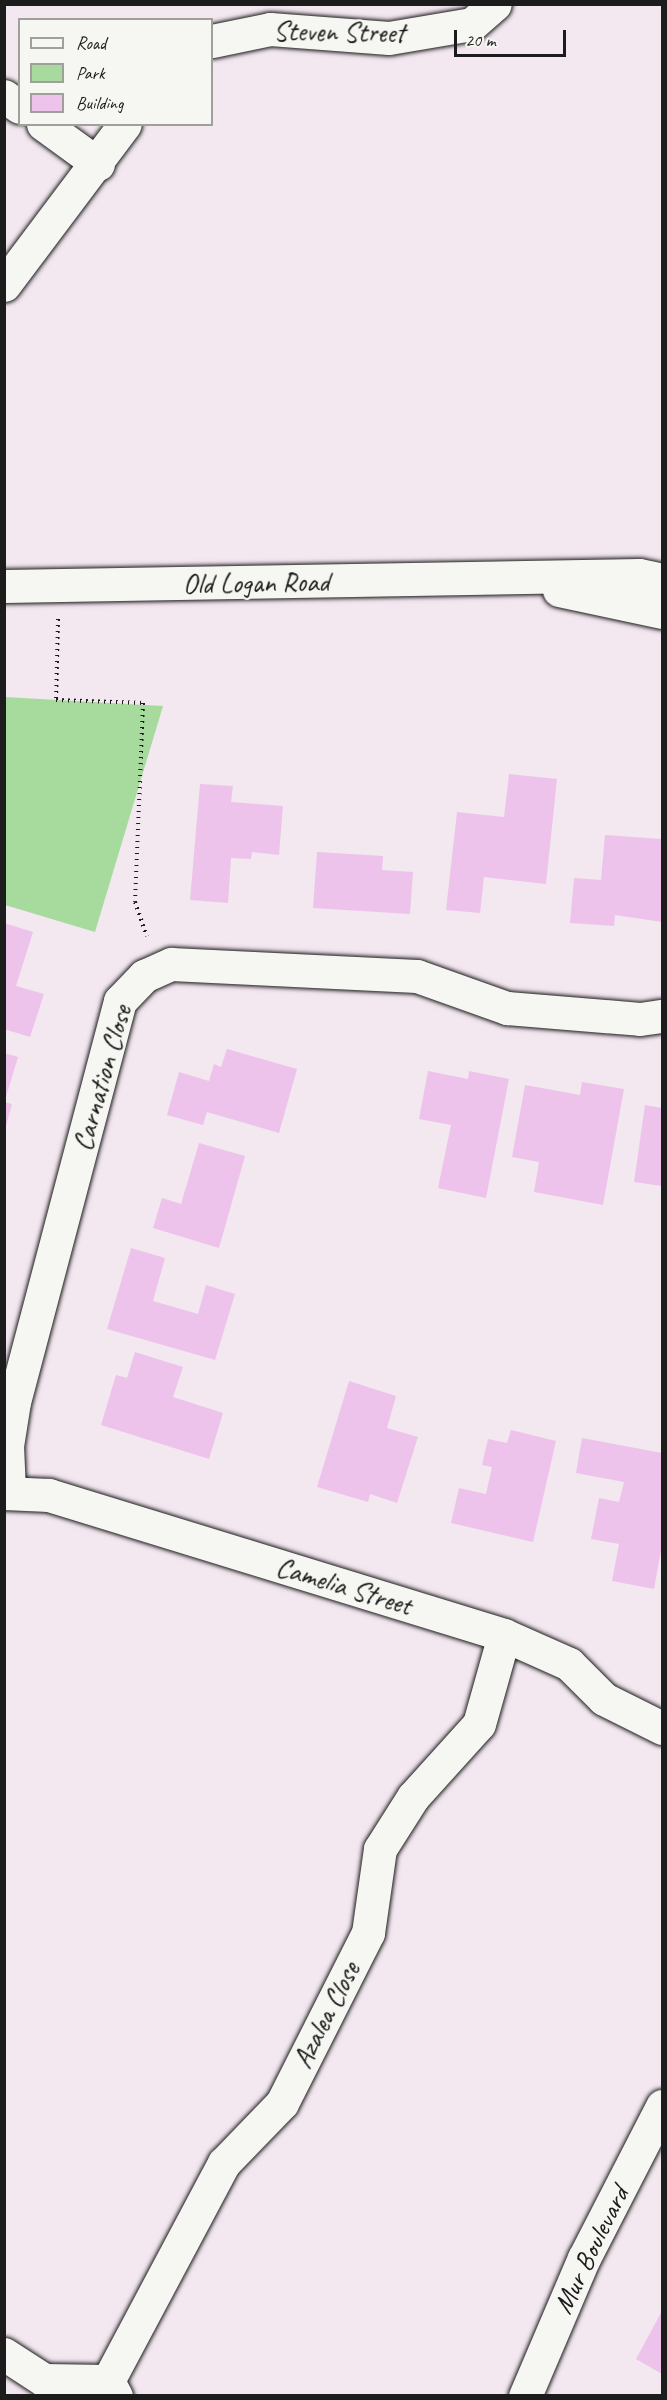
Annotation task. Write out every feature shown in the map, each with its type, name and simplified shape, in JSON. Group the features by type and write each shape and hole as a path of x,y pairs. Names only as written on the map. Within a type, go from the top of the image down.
{"street":[{"name":"Steven Street","path":"213,41 270,29 388,38 472,24 495,4"},
{"path":"4,96 18,106"},
{"path":"46,126 98,164"},
{"path":"4,285 98,164 124,126"},
{"name":"Old Logan Road","path":"4,586 507,580 639,574 663,580"},
{"name":"Old Logan Road","path":"507,580 663,612"},
{"name":"Carnation Close","path":"7,1492 6,1446 14,1402 120,1001 144,976 171,964 417,976 507,1008 640,1019 663,1016"},
{"name":"Camelia Street","path":"7,1492 49,1496 504,1635 569,1664 604,1699 663,1728"},
{"name":"Azalea Close","path":"112,2388 224,2163 282,2103 368,1933 380,1849 413,1797 479,1724 504,1635"},
{"name":"Mur Boulevard","path":"525,2396 584,2258 663,2106"},
{"path":"4,2354 44,2380 112,2388"}],"path":[{"path":"59,585 56,700 143,703 135,902 159,969"}],"green space":[{"path":"5,697 163,706 95,932 5,905"}],"building":[{"path":"509,774 557,779 546,884 484,877 480,913 446,910 457,812 504,817"},
{"path":"200,784 233,786 231,802 283,806 279,855 252,852 251,859 231,858 228,903 190,900"},
{"path":"605,835 662,839 662,922 615,915 614,926 570,923 574,878 601,880"},
{"path":"317,852 383,856 382,870 413,872 410,914 313,908"},
{"path":"4,923 33,932 16,986 44,994 30,1037 4,1029"},
{"path":"227,1049 297,1069 279,1133 207,1112 203,1125 167,1115 179,1072 209,1081 214,1064 221,1067"},
{"path":"4,1053 18,1057 5,1100 4,1100"},
{"path":"428,1071 468,1079 469,1071 509,1079 486,1198 438,1188 451,1125 419,1119"},
{"path":"582,1082 624,1089 603,1205 534,1192 539,1162 512,1157 525,1085 580,1095"},
{"path":"4,1102 12,1104 5,1130 4,1129"},
{"path":"645,1105 662,1108 662,1186 634,1182"},
{"path":"199,1143 245,1156 219,1248 153,1228 162,1198 181,1204"},
{"path":"131,1248 165,1258 153,1301 198,1314 206,1285 235,1294 215,1360 107,1329"},
{"path":"135,1352 183,1367 173,1397 223,1413 209,1459 101,1425 116,1375 127,1378"},
{"path":"349,1381 396,1396 387,1428 418,1437 397,1503 370,1494 368,1502 317,1487"},
{"path":"511,1430 556,1441 533,1542 451,1523 459,1488 486,1494 492,1467 482,1465 488,1439 507,1443"},
{"path":"582,1438 662,1453 662,1545 654,1589 612,1581 619,1544 591,1539 599,1498 619,1502 624,1482 576,1473"},
{"path":"662,2311 662,2374 636,2359"}]}
